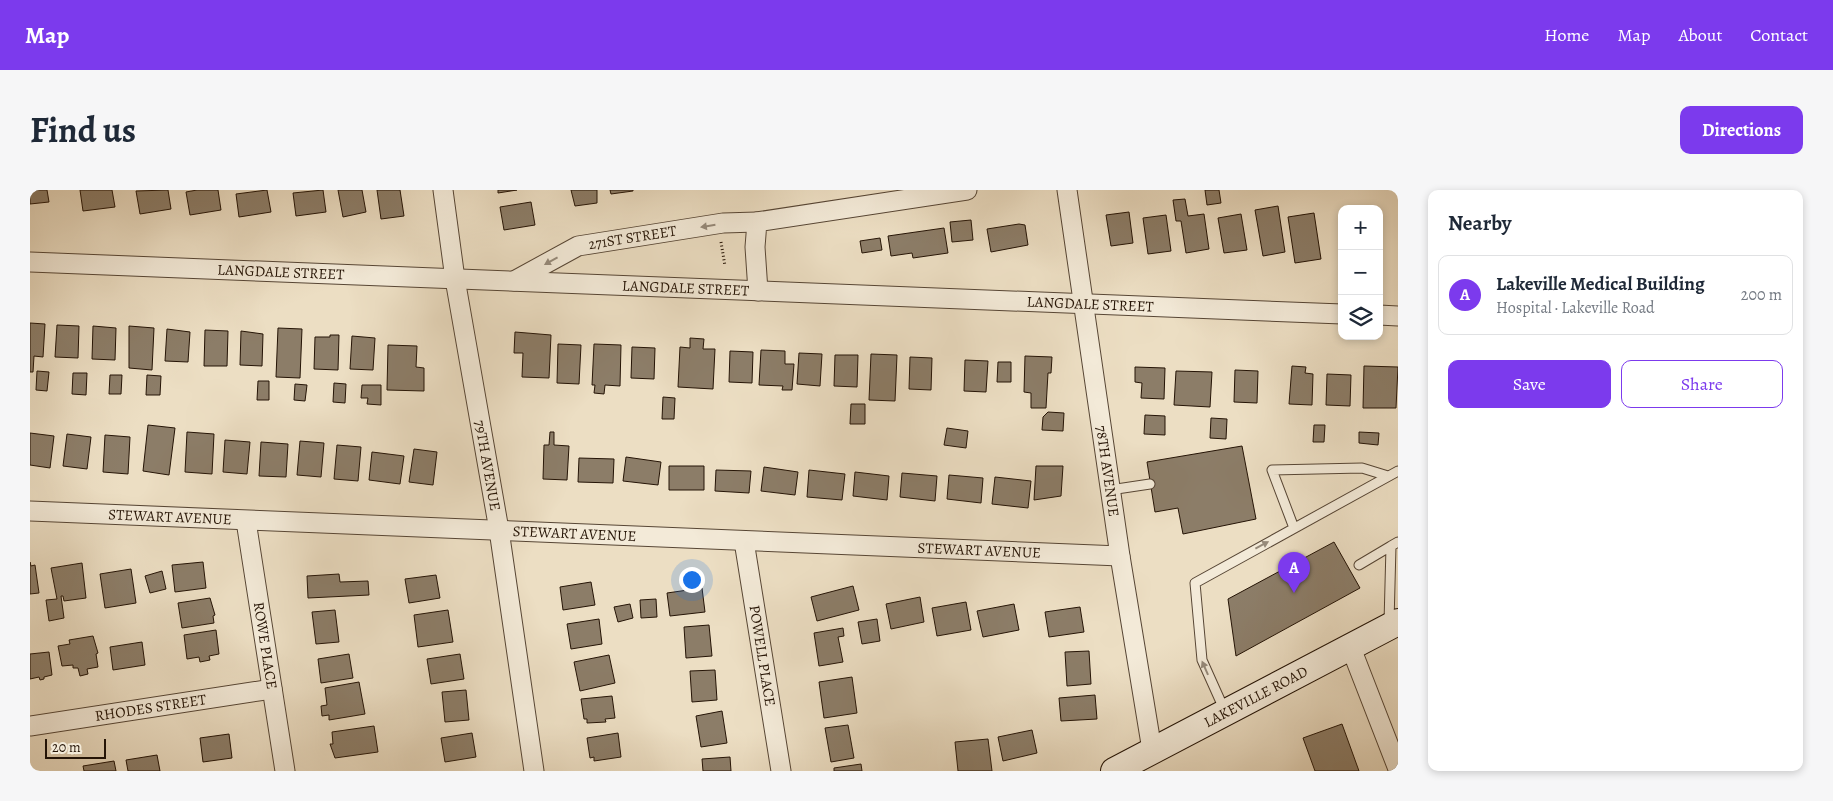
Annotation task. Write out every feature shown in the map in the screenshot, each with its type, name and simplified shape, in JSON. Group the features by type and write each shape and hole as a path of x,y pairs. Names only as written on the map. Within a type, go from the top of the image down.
{"main road":[{"name":"LAKEVILLE ROAD","path":"1114,771 1351,648 1393,624"}],"street":[{"name":"79TH AVENUE","path":"443,190 455,279 499,530 534,771"},
{"name":"271ST STREET","path":"514,281 578,246 723,223 757,222 967,190"},
{"name":"78TH AVENUE","path":"1067,190 1120,556 1152,750"},
{"path":"757,222 755,247 758,291"},
{"name":"LANGDALE STREET","path":"30,262 1338,314"},
{"path":"1383,315 1398,316"},
{"name":"STEWART AVENUE","path":"30,511 1120,556"},
{"name":"ROWE PLACE","path":"246,521 285,771"},
{"name":"POWELL PLACE","path":"744,541 780,771"},
{"path":"1351,648 1398,769"},
{"name":"RHODES STREET","path":"30,726 272,689"}],"lane":[{"path":"1294,528 1272,470 1362,468 1388,476"},
{"path":"1225,712 1202,660 1195,583 1398,470"},
{"path":"1110,490 1150,484"},
{"path":"1359,565 1394,544"},
{"path":"1393,624 1394,544"}],"path":[{"path":"721,242 725,266"}],"building":[{"path":"30,190 47,190 49,202 30,204"},
{"path":"80,190 112,190 115,207 83,211"},
{"path":"168,190 171,209 140,214 136,191"},
{"path":"218,190 221,210 190,215 186,192"},
{"path":"267,190 271,212 239,217 236,194"},
{"path":"323,190 326,212 296,216 293,193"},
{"path":"338,190 362,190 366,212 343,217"},
{"path":"377,190 400,190 404,216 381,219"},
{"path":"498,190 517,190 498,193"},
{"path":"571,190 597,190 597,203 575,206"},
{"path":"610,190 633,190 633,191 611,194"},
{"path":"1205,190 1219,190 1221,203 1207,205"},
{"path":"1185,199 1188,216 1204,214 1209,249 1186,253 1181,221 1176,221 1173,200"},
{"path":"531,202 535,225 504,230 500,207"},
{"path":"1278,206 1285,252 1263,256 1255,210"},
{"path":"1129,212 1133,243 1111,246 1106,215"},
{"path":"1314,213 1321,259 1295,263 1288,217"},
{"path":"1241,214 1247,250 1224,253 1218,218"},
{"path":"1166,215 1171,251 1148,254 1143,218"},
{"path":"971,220 973,240 952,242 950,222"},
{"path":"1019,224 1025,225 1028,245 991,252 987,229"},
{"path":"944,228 948,253 913,258 912,253 891,256 888,236"},
{"path":"880,238 882,250 862,253 860,241"},
{"path":"30,323 45,324 43,357 34,356 33,372 30,372"},
{"path":"57,325 79,326 78,358 55,357"},
{"path":"93,326 116,328 115,360 92,359"},
{"path":"129,326 154,328 152,370 129,368"},
{"path":"278,328 302,329 300,378 276,377"},
{"path":"167,329 190,332 188,362 165,361"},
{"path":"205,330 228,331 227,366 204,366"},
{"path":"241,331 263,334 262,366 240,365"},
{"path":"515,332 551,335 549,378 522,377 523,353 514,353"},
{"path":"330,335 339,335 338,370 314,369 315,337 330,337"},
{"path":"352,336 375,338 373,370 350,369"},
{"path":"690,338 704,339 703,349 715,349 713,389 678,387 680,347 690,348"},
{"path":"558,344 581,345 579,384 557,383"},
{"path":"594,344 621,345 620,386 605,385 604,394 594,393 595,385 592,385"},
{"path":"388,345 417,346 416,367 424,368 424,391 387,390"},
{"path":"632,347 655,348 654,379 631,378"},
{"path":"761,350 785,351 785,364 794,364 792,390 782,390 783,386 759,385"},
{"path":"730,351 753,352 752,383 729,382"},
{"path":"799,353 822,354 820,386 797,384"},
{"path":"871,354 897,355 895,401 869,400"},
{"path":"835,355 858,355 857,387 834,386"},
{"path":"1025,356 1052,357 1051,373 1048,373 1046,408 1031,408 1031,393 1024,392"},
{"path":"910,357 932,358 931,390 909,389"},
{"path":"965,360 988,361 986,392 964,391"},
{"path":"998,362 1011,362 1011,382 997,382"},
{"path":"1292,366 1306,367 1305,373 1313,374 1312,405 1289,404"},
{"path":"1364,366 1398,367 1396,408 1363,408"},
{"path":"1135,367 1165,368 1164,399 1141,398 1142,383 1135,382"},
{"path":"1235,370 1258,371 1257,403 1234,402"},
{"path":"37,371 49,372 47,391 36,390"},
{"path":"1176,371 1212,372 1210,407 1174,405"},
{"path":"73,373 87,373 86,395 72,394"},
{"path":"1327,374 1351,375 1350,406 1326,405"},
{"path":"110,375 122,375 121,394 109,394"},
{"path":"147,375 161,376 160,395 146,395"},
{"path":"258,381 269,381 269,400 257,400"},
{"path":"334,383 346,384 345,403 333,402"},
{"path":"295,384 307,385 305,401 294,400"},
{"path":"362,385 381,385 381,405 367,404 368,398 361,398"},
{"path":"663,397 675,398 674,419 662,419"},
{"path":"851,404 865,404 865,424 850,424"},
{"path":"1048,412 1064,413 1063,431 1042,430 1043,417"},
{"path":"1145,415 1165,416 1165,435 1144,434"},
{"path":"1211,418 1227,419 1226,439 1210,438"},
{"path":"148,425 175,428 169,475 143,471"},
{"path":"1314,425 1325,425 1324,442 1313,442"},
{"path":"947,428 968,431 966,448 944,445"},
{"path":"187,432 214,434 212,474 185,472"},
{"path":"550,432 554,432 554,445 569,446 567,480 543,479 544,445 549,445"},
{"path":"1359,432 1379,433 1378,445 1359,443"},
{"path":"30,433 54,436 50,468 30,465"},
{"path":"67,434 91,437 87,469 63,466"},
{"path":"105,435 130,437 128,474 103,472"},
{"path":"225,440 250,442 247,474 223,472"},
{"path":"300,441 324,443 321,477 297,475"},
{"path":"261,442 288,444 286,477 259,476"},
{"path":"337,445 361,447 358,481 334,479"},
{"path":"1242,446 1256,519 1183,534 1178,508 1155,512 1147,462"},
{"path":"414,449 437,452 433,485 409,482"},
{"path":"372,452 404,456 400,484 369,480"},
{"path":"626,457 661,462 658,485 623,481"},
{"path":"579,458 614,459 613,483 578,482"},
{"path":"669,466 704,466 704,490 669,490"},
{"path":"1036,466 1063,466 1061,496 1034,500"},
{"path":"764,467 798,472 795,495 761,491"},
{"path":"716,470 751,471 749,493 715,491"},
{"path":"809,470 845,474 842,500 807,497"},
{"path":"855,472 889,476 887,500 853,496"},
{"path":"902,473 937,476 935,501 900,497"},
{"path":"949,475 983,478 981,503 947,499"},
{"path":"995,477 1031,481 1028,508 992,504"},
{"path":"1334,542 1360,588 1236,656 1228,599"},
{"path":"30,562 31,566 35,565 39,593 30,594"},
{"path":"203,562 206,588 175,592 172,565"},
{"path":"82,563 86,598 64,601 63,596 61,596 64,618 49,621 46,600 57,599 51,568"},
{"path":"131,569 136,603 105,608 100,574"},
{"path":"162,571 166,589 150,593 145,576"},
{"path":"339,574 340,582 368,581 369,595 308,598 307,576"},
{"path":"436,575 440,598 409,603 405,579"},
{"path":"591,582 595,605 563,610 560,587"},
{"path":"853,586 859,610 817,621 811,597"},
{"path":"702,588 705,612 670,616 667,593"},
{"path":"920,597 924,622 891,629 886,604"},
{"path":"210,598 215,615 213,616 214,623 182,628 178,603"},
{"path":"656,599 657,617 641,618 640,600"},
{"path":"966,602 971,630 937,636 932,608"},
{"path":"630,604 633,618 618,622 614,607"},
{"path":"1014,604 1019,630 983,637 977,611"},
{"path":"1080,607 1084,632 1049,637 1045,612"},
{"path":"335,610 339,642 316,644 312,612"},
{"path":"448,610 453,642 418,647 414,615"},
{"path":"599,619 602,644 571,649 567,624"},
{"path":"877,619 880,641 862,644 858,622"},
{"path":"709,625 712,656 686,658 684,627"},
{"path":"843,628 844,636 838,637 843,662 819,666 814,633"},
{"path":"216,630 219,654 209,656 210,660 200,662 199,657 187,659 184,635"},
{"path":"93,636 98,653 96,654 98,667 87,669 88,674 80,676 78,668 73,668 73,665 62,666 58,646 70,644 69,640"},
{"path":"142,642 145,665 113,670 110,647"},
{"path":"1089,651 1091,684 1067,686 1065,652"},
{"path":"49,652 52,675 40,680 39,677 30,679 30,654"},
{"path":"349,654 353,678 321,683 318,659"},
{"path":"460,654 464,679 431,684 427,659"},
{"path":"609,655 615,683 580,691 574,662"},
{"path":"715,670 717,700 692,702 690,671"},
{"path":"852,677 857,713 824,718 819,682"},
{"path":"359,682 365,714 329,720 329,715 322,716 321,706 327,705 325,688"},
{"path":"466,690 469,720 445,722 442,692"},
{"path":"1095,695 1097,719 1061,721 1059,698"},
{"path":"612,696 615,718 605,719 606,722 587,723 587,719 584,719 581,699"},
{"path":"722,711 727,743 701,747 696,716"},
{"path":"1342,724 1359,771 1315,771 1303,738"},
{"path":"848,725 854,758 831,762 825,728"},
{"path":"374,726 378,752 335,758 330,744 333,744 332,732"},
{"path":"1032,730 1037,753 1003,761 998,737"},
{"path":"472,733 476,757 445,762 441,738"},
{"path":"618,733 621,757 594,761 594,757 590,758 587,738"},
{"path":"229,734 232,758 203,762 200,738"},
{"path":"988,739 992,771 958,771 955,742"},
{"path":"157,755 160,771 128,771 126,760"},
{"path":"730,757 731,771 703,771 702,759"},
{"path":"114,761 116,771 84,771 83,766"},
{"path":"861,764 862,771 834,771 834,768"}],"place":[{"name":"Lakeville Medical Building","path":"1294,593"}]}
